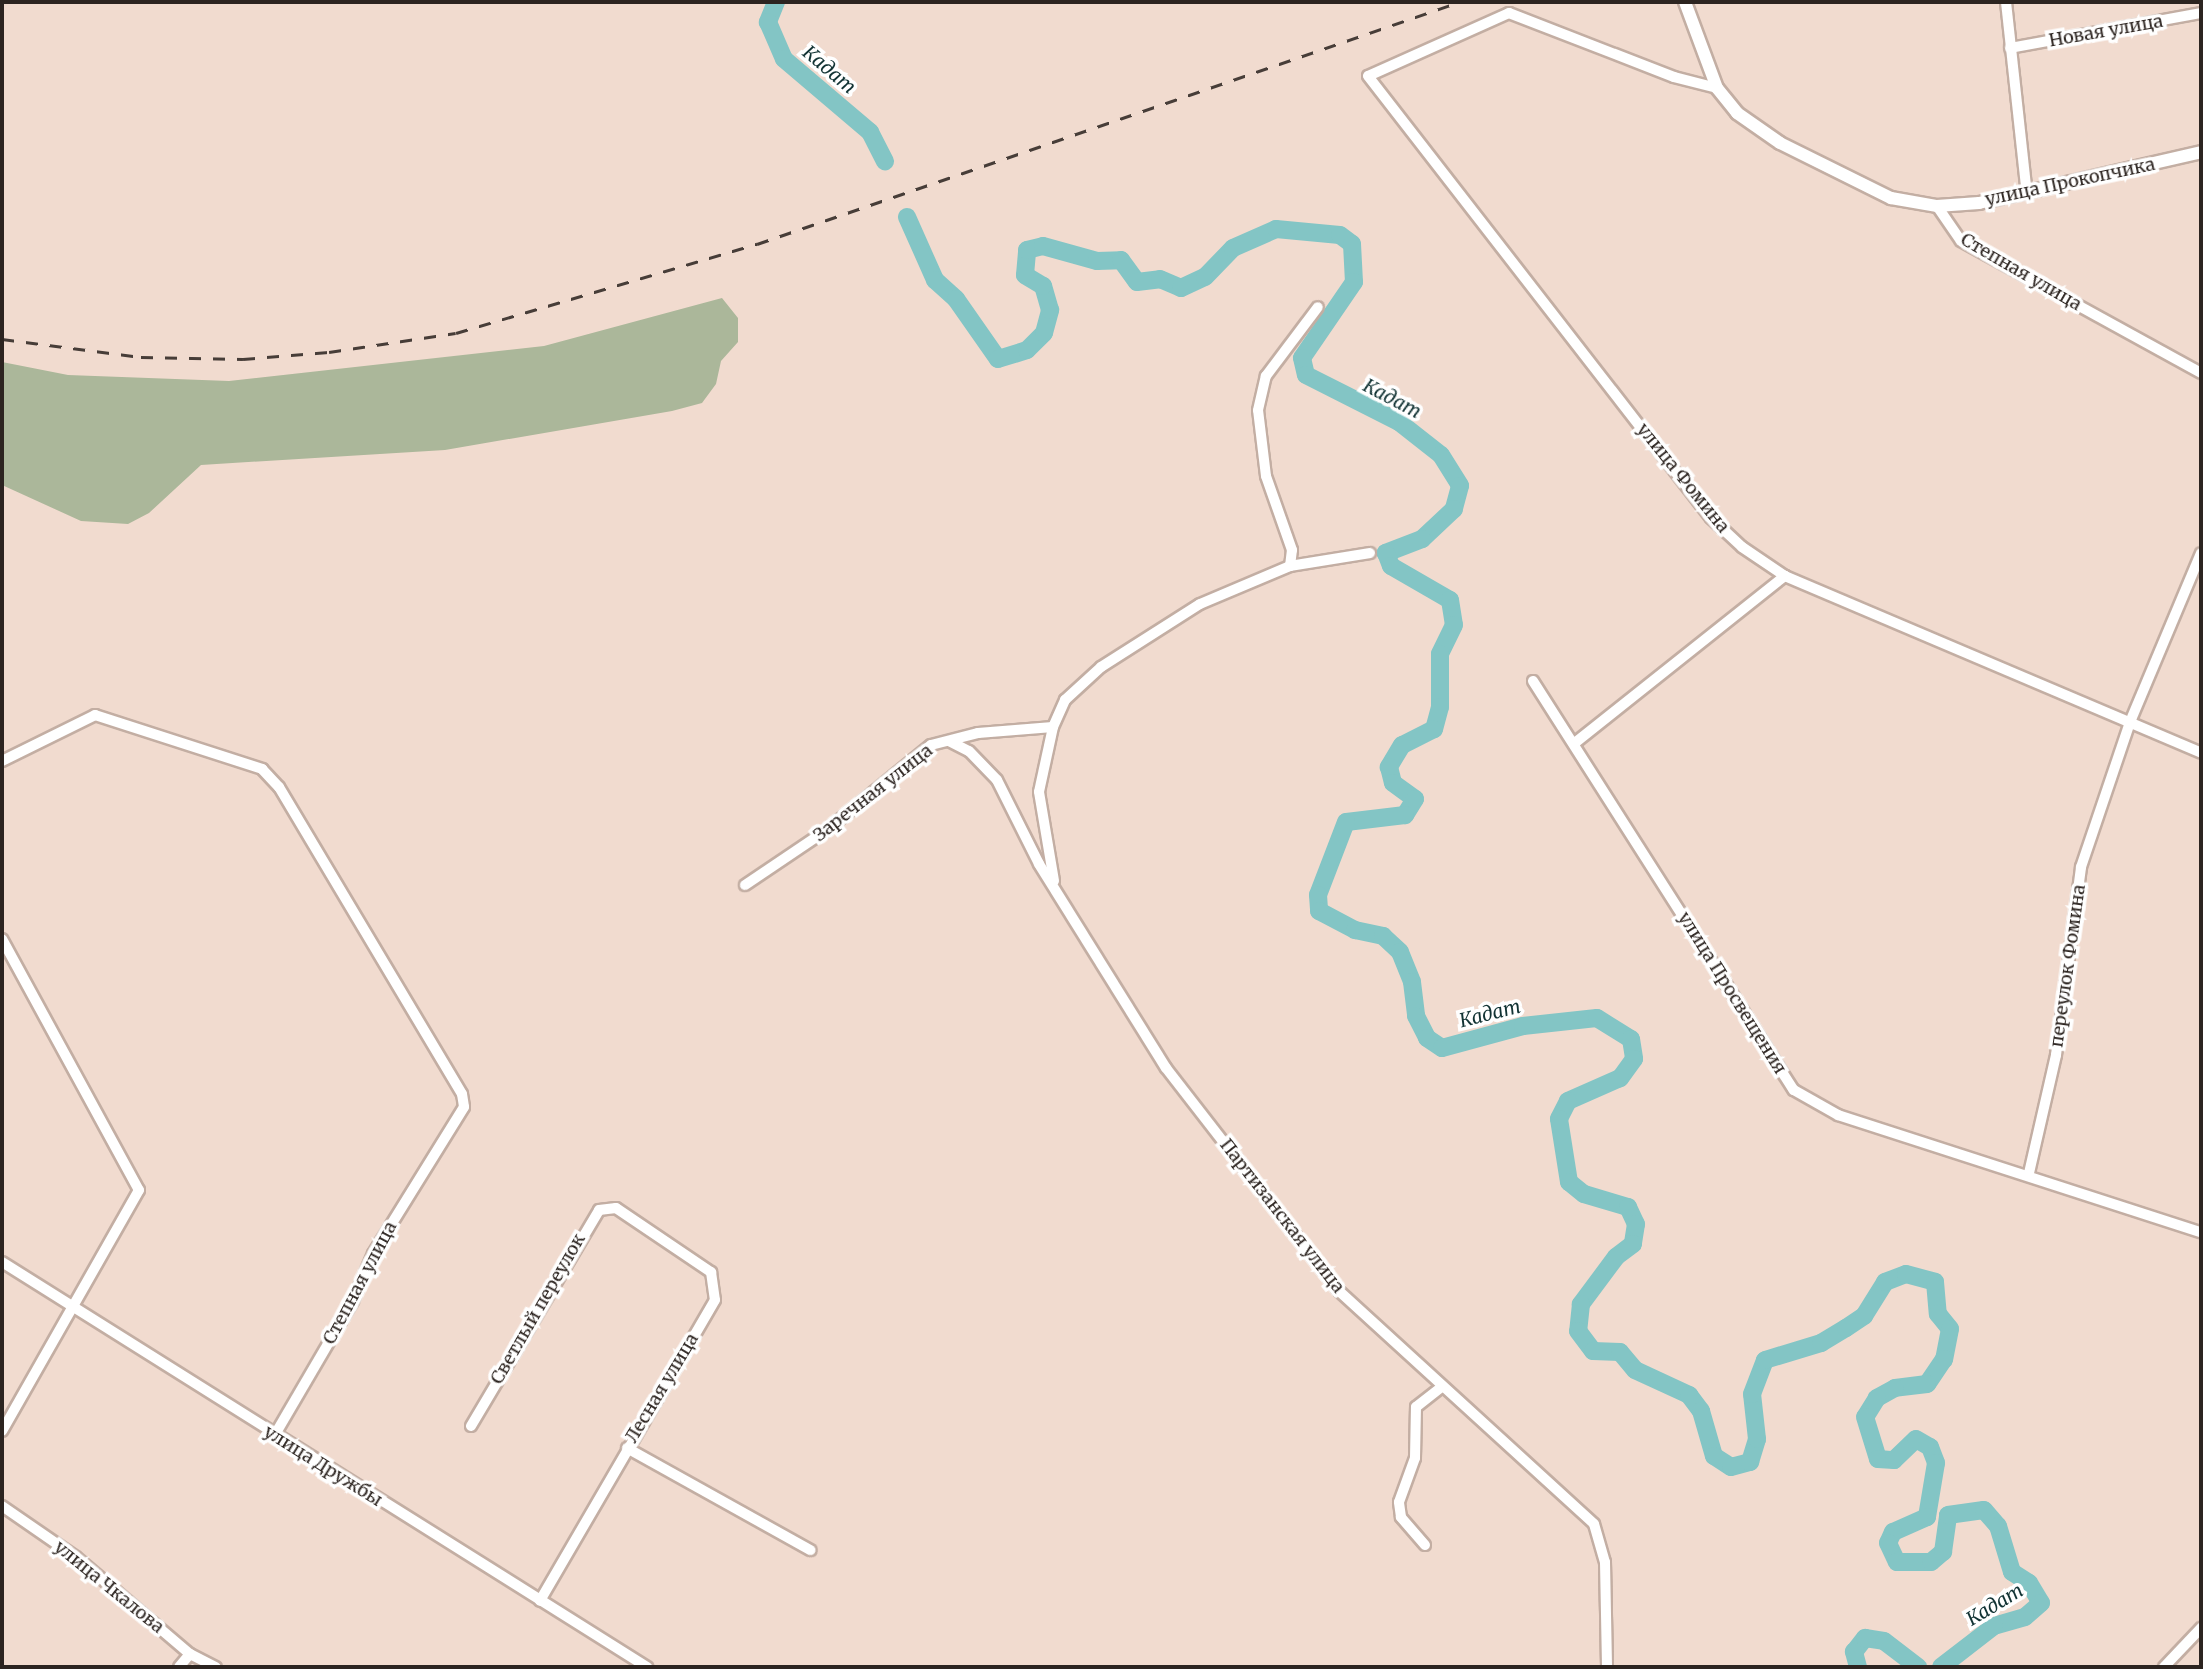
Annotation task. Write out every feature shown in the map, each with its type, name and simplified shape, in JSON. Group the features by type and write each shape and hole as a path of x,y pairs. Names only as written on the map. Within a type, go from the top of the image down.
{"street":[{"path":"1685,2 1717,88 1737,113 1869,190 1937,206"},
{"path":"2006,2 2027,194"},
{"name":"улица Фомина","path":"1717,88 1674,77 1509,13 1368,76 1711,518 1785,576 2201,753"},
{"name":"Новая улица","path":"2010,48 2201,13"},
{"name":"улица Прокопчика","path":"1937,206 2027,194 2201,152"},
{"name":"Степная улица","path":"1937,206 1961,241 2201,373"},
{"path":"1290,566 1292,550 1266,476 1258,410 1266,376 1318,307"},
{"path":"1055,885 1039,792 1053,727 1074,690 1132,646 1200,604 1290,566 1370,553"},
{"name":"переулок Фомина","path":"2029,1173 2056,1055 2065,958 2081,867 2130,722 2201,554"},
{"path":"1576,742 1785,576"},
{"name":"улица Просвещения","path":"1533,681 1576,742 1794,1090 1838,1115 2029,1173 2201,1232"},
{"name":"Степная улица","path":"2,761 94,715 261,769 279,787 462,1094 464,1107 373,1254 353,1301 274,1436"},
{"name":"Заречная улица","path":"745,885 828,829 921,752 950,741 1053,727"},
{"name":"Партизанская улица","path":"950,741 969,751 997,780 1055,885 1166,1068 1339,1291 1440,1388 1594,1524 1605,1562 1607,1667"},
{"path":"2,939 139,1189 2,1431"},
{"name":"Светлый переулок","path":"471,1426 591,1216 607,1207 616,1208"},
{"name":"Лесная улица","path":"540,1601 715,1300 711,1272 616,1208"},
{"name":"улица Дружбы","path":"2,1262 72,1304 274,1436 647,1667"},
{"path":"1425,1545 1401,1517 1399,1502 1415,1458 1416,1407 1440,1388"},
{"path":"627,1448 810,1550"},
{"name":"улица Чкалова","path":"2,1506 76,1557 190,1654 216,1667"},
{"path":"2164,1667 2201,1628"},
{"path":"179,1667 190,1654"}],"green space":[{"path":"722,298 738,318 738,342 721,361 716,384 702,403 672,411 445,450 201,465 149,513 128,524 81,521 2,485 2,362 68,375 229,381 544,346"}],"waterway":[{"name":"Кадат","path":"776,2 768,22 784,59 870,132 885,161"},
{"name":"Кадат","path":"907,217 935,280 956,299 998,359 1027,350 1044,333 1050,310 1043,286 1025,275 1027,250 1043,246 1097,261 1121,260 1137,282 1160,279 1181,288 1205,277 1233,248 1276,229 1340,235 1352,244 1354,282 1302,358 1306,375 1399,422 1441,455 1460,486 1454,509 1422,539 1386,553 1391,566 1450,600 1454,625 1440,654 1440,707 1434,729 1402,745 1389,767 1393,783 1415,799 1405,815 1346,822 1318,895 1319,911 1355,930 1383,936 1400,952 1412,982 1416,1016 1427,1038 1442,1048 1523,1026 1597,1018 1631,1039 1634,1059 1620,1078 1568,1101 1559,1119 1569,1182 1584,1194 1628,1207 1636,1224 1633,1244 1616,1257 1581,1304 1578,1331 1593,1351 1620,1352 1635,1370 1689,1395 1701,1411 1714,1456 1731,1467 1750,1462 1757,1439 1752,1394 1765,1360 1821,1343 1846,1328 1864,1316 1885,1282 1906,1274 1935,1282 1938,1314 1950,1329 1944,1359 1927,1384 1895,1388 1877,1398 1865,1417 1878,1459 1894,1460 1916,1439 1930,1447 1936,1463 1927,1517 1893,1532 1888,1543 1897,1562 1931,1562 1943,1552 1948,1515 1984,1510 1998,1526 2012,1572 2029,1583 2041,1603 2025,1617 1994,1626 1941,1667"},
{"name":"Кадат","path":"1858,1667 1854,1652 1865,1638 1884,1641 1918,1667"}],"railway":[{"path":"2,339 141,357 243,359 329,352 456,333 757,244 1459,2"}]}
